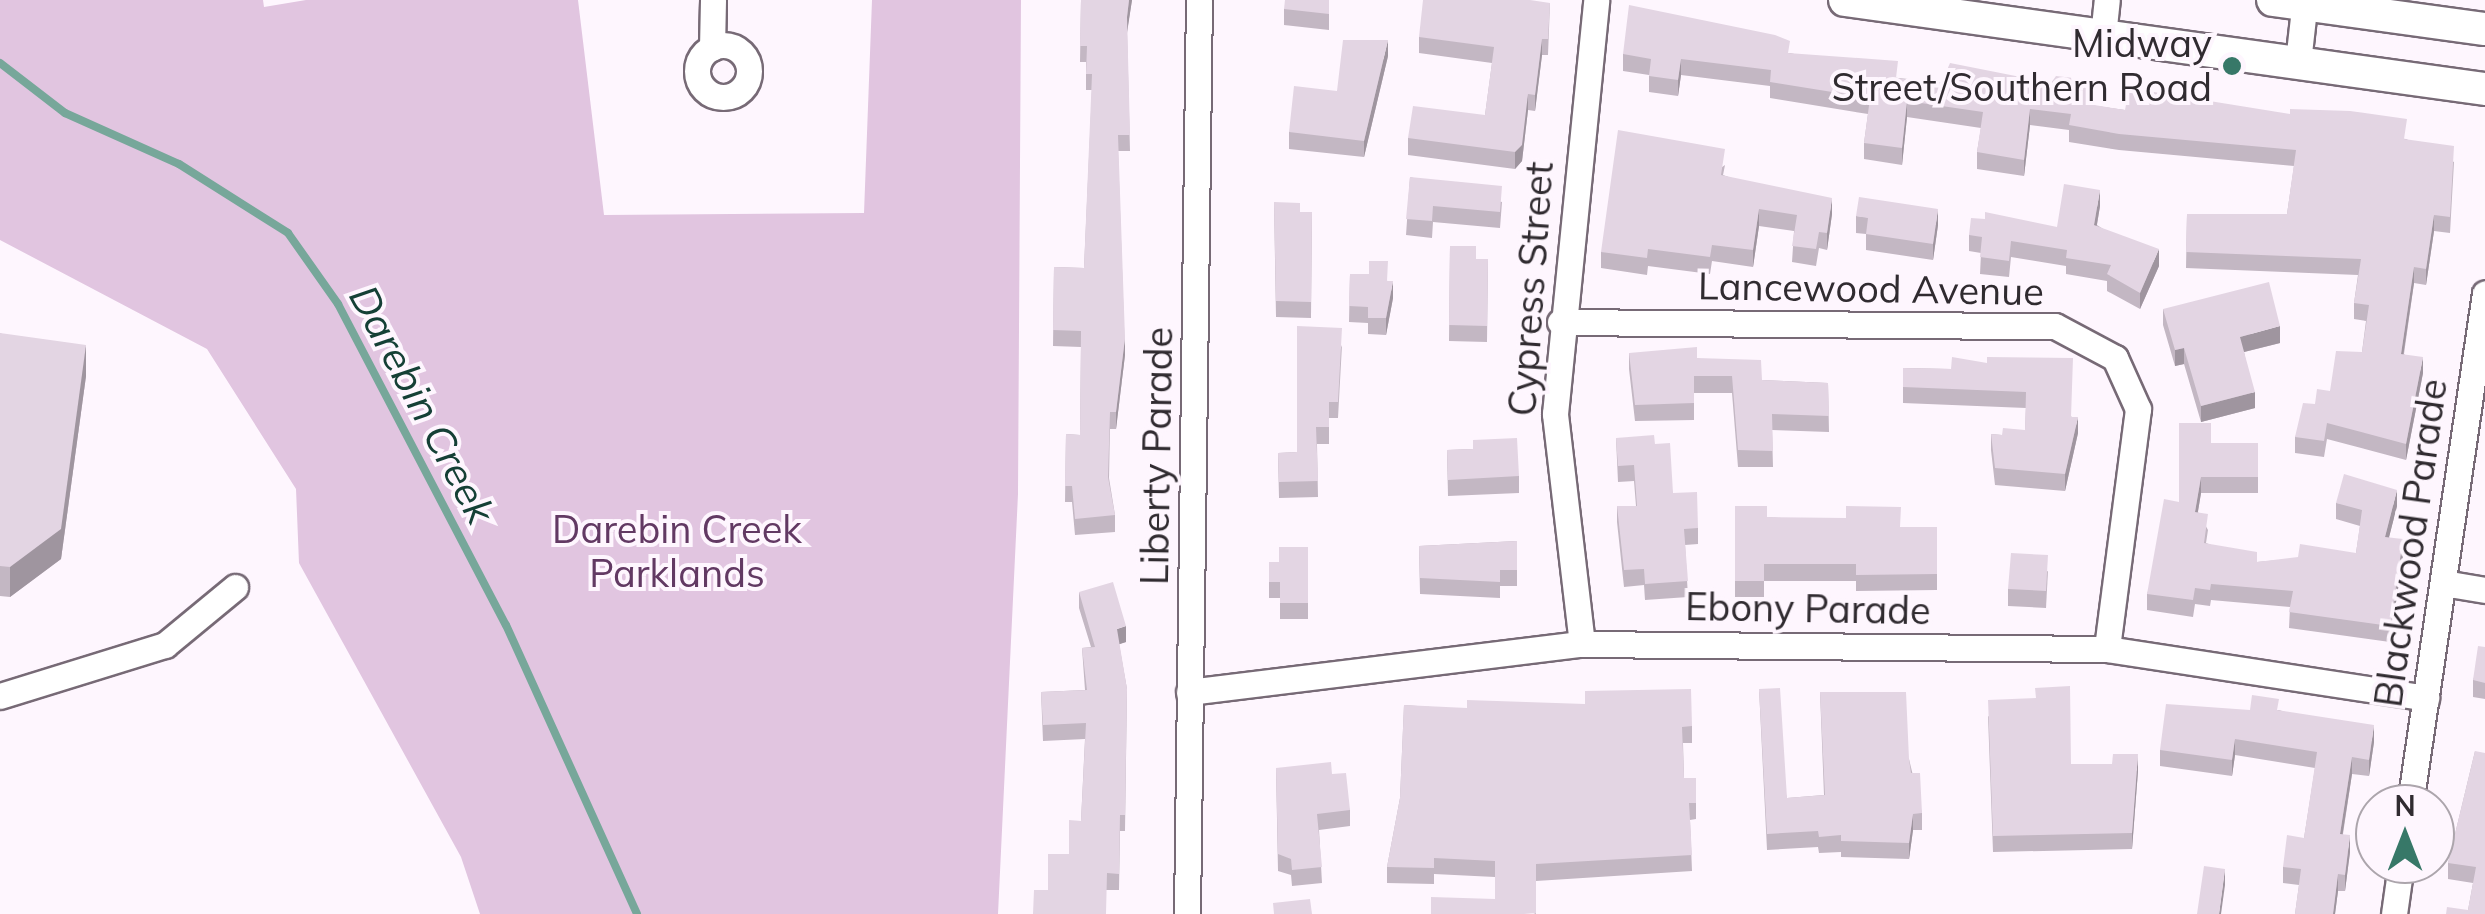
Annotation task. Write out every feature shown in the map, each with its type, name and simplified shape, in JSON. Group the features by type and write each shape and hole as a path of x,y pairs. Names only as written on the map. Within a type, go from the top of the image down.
{"main road":[{"path":"1844,0 2485,89"},
{"path":"2294,1 2485,29"}],"street":[{"path":"712,48 713,0"},
{"name":"Liberty Parade","path":"1187,914 1199,0"},
{"name":"Cypress Street","path":"1582,644 1555,414 1560,322 1596,0"},
{"path":"2103,36 2107,0"},
{"path":"2294,1 2298,62"},
{"name":"Blackwood Parade","path":"2413,784 2485,294"},
{"name":"Lancewood Avenue","path":"1560,322 2055,326 2115,358 2138,409 2108,649"},
{"path":"2443,584 2485,590"},
{"path":"0,696 164,644 235,587"},
{"name":"Ebony Parade","path":"1189,692 1582,644 2108,649 2426,698"},
{"path":"2394,914 2399,884"}],"green space":[{"name":"Darebin Creek Parklands","path":"0,0 263,0 264,7 306,0 578,0 604,215 864,213 872,0 1021,0 1018,494 998,914 480,914 461,857 299,563 296,489 207,349 0,240"}],"building":[{"path":"1081,0 1129,0 1130,135 1118,135 1125,338 1116,412 1110,412 1108,477 1115,515 1075,519 1072,486 1065,486 1066,434 1080,435 1081,331 1053,330 1054,267 1084,268 1092,74 1086,74 1087,46 1080,46"},
{"path":"1285,0 1329,0 1329,14 1284,9"},
{"path":"1423,0 1550,3 1548,39 1542,39 1535,95 1528,94 1522,145 1515,152 1408,138 1413,106 1485,115 1494,47 1419,37"},
{"path":"1629,5 1775,35 1790,41 1788,53 1898,61 1896,78 1941,84 1950,63 2051,83 2056,76 2091,80 2088,104 2125,110 2129,88 2290,114 2290,109 2350,111 2407,119 2404,139 2454,146 2450,217 2434,215 2426,269 2414,267 2401,354 2423,357 2406,444 2327,423 2324,441 2295,437 2303,403 2315,404 2317,389 2330,391 2336,351 2362,352 2369,305 2354,303 2361,259 2186,252 2187,214 2287,214 2296,150 2119,134 2069,125 2071,114 2030,109 2024,160 1977,152 1983,112 1907,101 1902,148 1864,143 1870,98 1770,82 1771,70 1681,59 1678,80 1649,76 1651,59 1623,54"},
{"path":"1343,40 1388,40 1364,141 1289,132 1294,86 1337,91"},
{"path":"1618,130 1725,149 1721,175 1832,198 1827,233 1819,232 1816,249 1792,246 1797,215 1759,209 1753,250 1712,245 1710,257 1648,249 1647,258 1601,252"},
{"path":"1410,177 1502,186 1500,212 1433,206 1432,221 1406,219"},
{"path":"2064,184 2100,190 2094,225 2159,249 2140,293 2107,274 2111,265 2066,258 2067,250 2011,241 2009,261 1980,257 1982,237 1969,235 1971,218 1985,219 1985,212 2057,227"},
{"path":"1859,197 1938,209 1933,244 1866,234 1868,218 1856,216"},
{"path":"1274,202 1300,203 1300,212 1312,212 1311,302 1276,301"},
{"path":"1450,246 1476,246 1476,259 1488,259 1487,326 1449,325"},
{"path":"1369,261 1388,261 1387,281 1393,281 1386,318 1368,318 1368,307 1349,306 1350,274 1369,274"},
{"path":"2269,282 2280,326 2240,337 2255,392 2201,406 2184,348 2175,350 2163,309"},
{"path":"1297,326 1342,328 1338,402 1329,402 1329,427 1316,427 1318,481 1279,482 1278,453 1297,452"},
{"path":"0,333 86,345 61,529 10,567 0,566"},
{"path":"1697,347 1697,358 1761,360 1762,380 1828,383 1829,416 1772,414 1773,451 1738,450 1732,376 1694,376 1694,403 1635,405 1629,353"},
{"path":"1952,357 1987,363 1987,357 2073,358 2071,417 2078,417 2065,474 1995,468 1991,434 2002,435 2003,428 2025,430 2026,392 1903,387 1903,368 1951,369"},
{"path":"2179,423 2211,423 2211,443 2258,443 2258,477 2201,477 2195,512 2208,514 2204,543 2257,552 2257,562 2298,557 2300,544 2356,553 2362,510 2336,503 2344,474 2397,490 2385,537 2403,539 2390,626 2289,612 2293,591 2211,584 2210,590 2195,588 2193,600 2147,594 2164,499 2179,502"},
{"path":"1654,435 1655,444 1670,443 1673,493 1697,492 1698,528 1684,529 1688,581 1645,584 1644,569 1624,570 1617,506 1637,506 1634,465 1618,466 1616,438"},
{"path":"1517,438 1519,476 1448,480 1447,450 1473,449 1473,440"},
{"path":"1735,506 1767,506 1767,517 1846,518 1846,506 1901,507 1900,527 1937,527 1937,574 1856,575 1856,564 1764,564 1764,581 1735,581"},
{"path":"1517,541 1517,570 1500,570 1500,582 1420,578 1419,546"},
{"path":"1279,547 1308,547 1308,603 1280,603 1280,582 1269,582 1269,562 1279,562"},
{"path":"2011,553 2048,555 2046,591 2008,589"},
{"path":"1113,582 1126,626 1117,629 1127,689 1125,815 1120,815 1119,874 1107,873 1106,914 1033,914 1034,890 1048,890 1048,854 1069,854 1069,820 1081,821 1086,723 1043,725 1041,692 1087,690 1082,648 1095,647 1079,592"},
{"path":"2478,646 2485,647 2485,683 2473,680"},
{"path":"2070,686 2071,764 2112,764 2113,754 2138,754 2132,833 1993,836 1988,700 2036,698 2035,688"},
{"path":"1780,688 1787,798 1825,795 1820,692 1906,692 1909,759 1911,773 1920,773 1922,813 1913,814 1909,843 1841,841 1841,835 1819,837 1818,831 1767,834 1759,689"},
{"path":"1691,689 1692,726 1682,727 1684,778 1696,778 1696,803 1689,803 1692,855 1536,864 1536,913 1524,914 1431,914 1431,897 1495,899 1495,861 1434,858 1434,868 1387,867 1400,798 1404,705 1467,708 1467,700 1585,704 1585,691"},
{"path":"2252,695 2279,699 2277,710 2374,725 2369,760 2352,757 2340,834 2350,835 2345,875 2338,874 2333,914 2295,914 2301,869 2283,867 2287,835 2304,838 2317,752 2235,739 2232,760 2160,750 2166,704 2250,710"},
{"path":"2475,751 2485,753 2485,914 2446,914 2447,907 2468,910 2476,867 2455,864 2455,834"},
{"path":"1331,762 1332,774 1346,773 1350,810 1317,814 1322,867 1292,870 1291,859 1278,854 1276,768"},
{"path":"2204,866 2225,869 2219,914 2197,914"},
{"path":"1310,899 1312,914 1274,914 1273,903"}],"waterway":[{"name":"Darebin Creek","path":"0,63 65,113 179,164 288,233 338,304 506,625 637,914"}],"place":[{"name":"Midway Street/Southern Road","path":"2232,66"}]}
